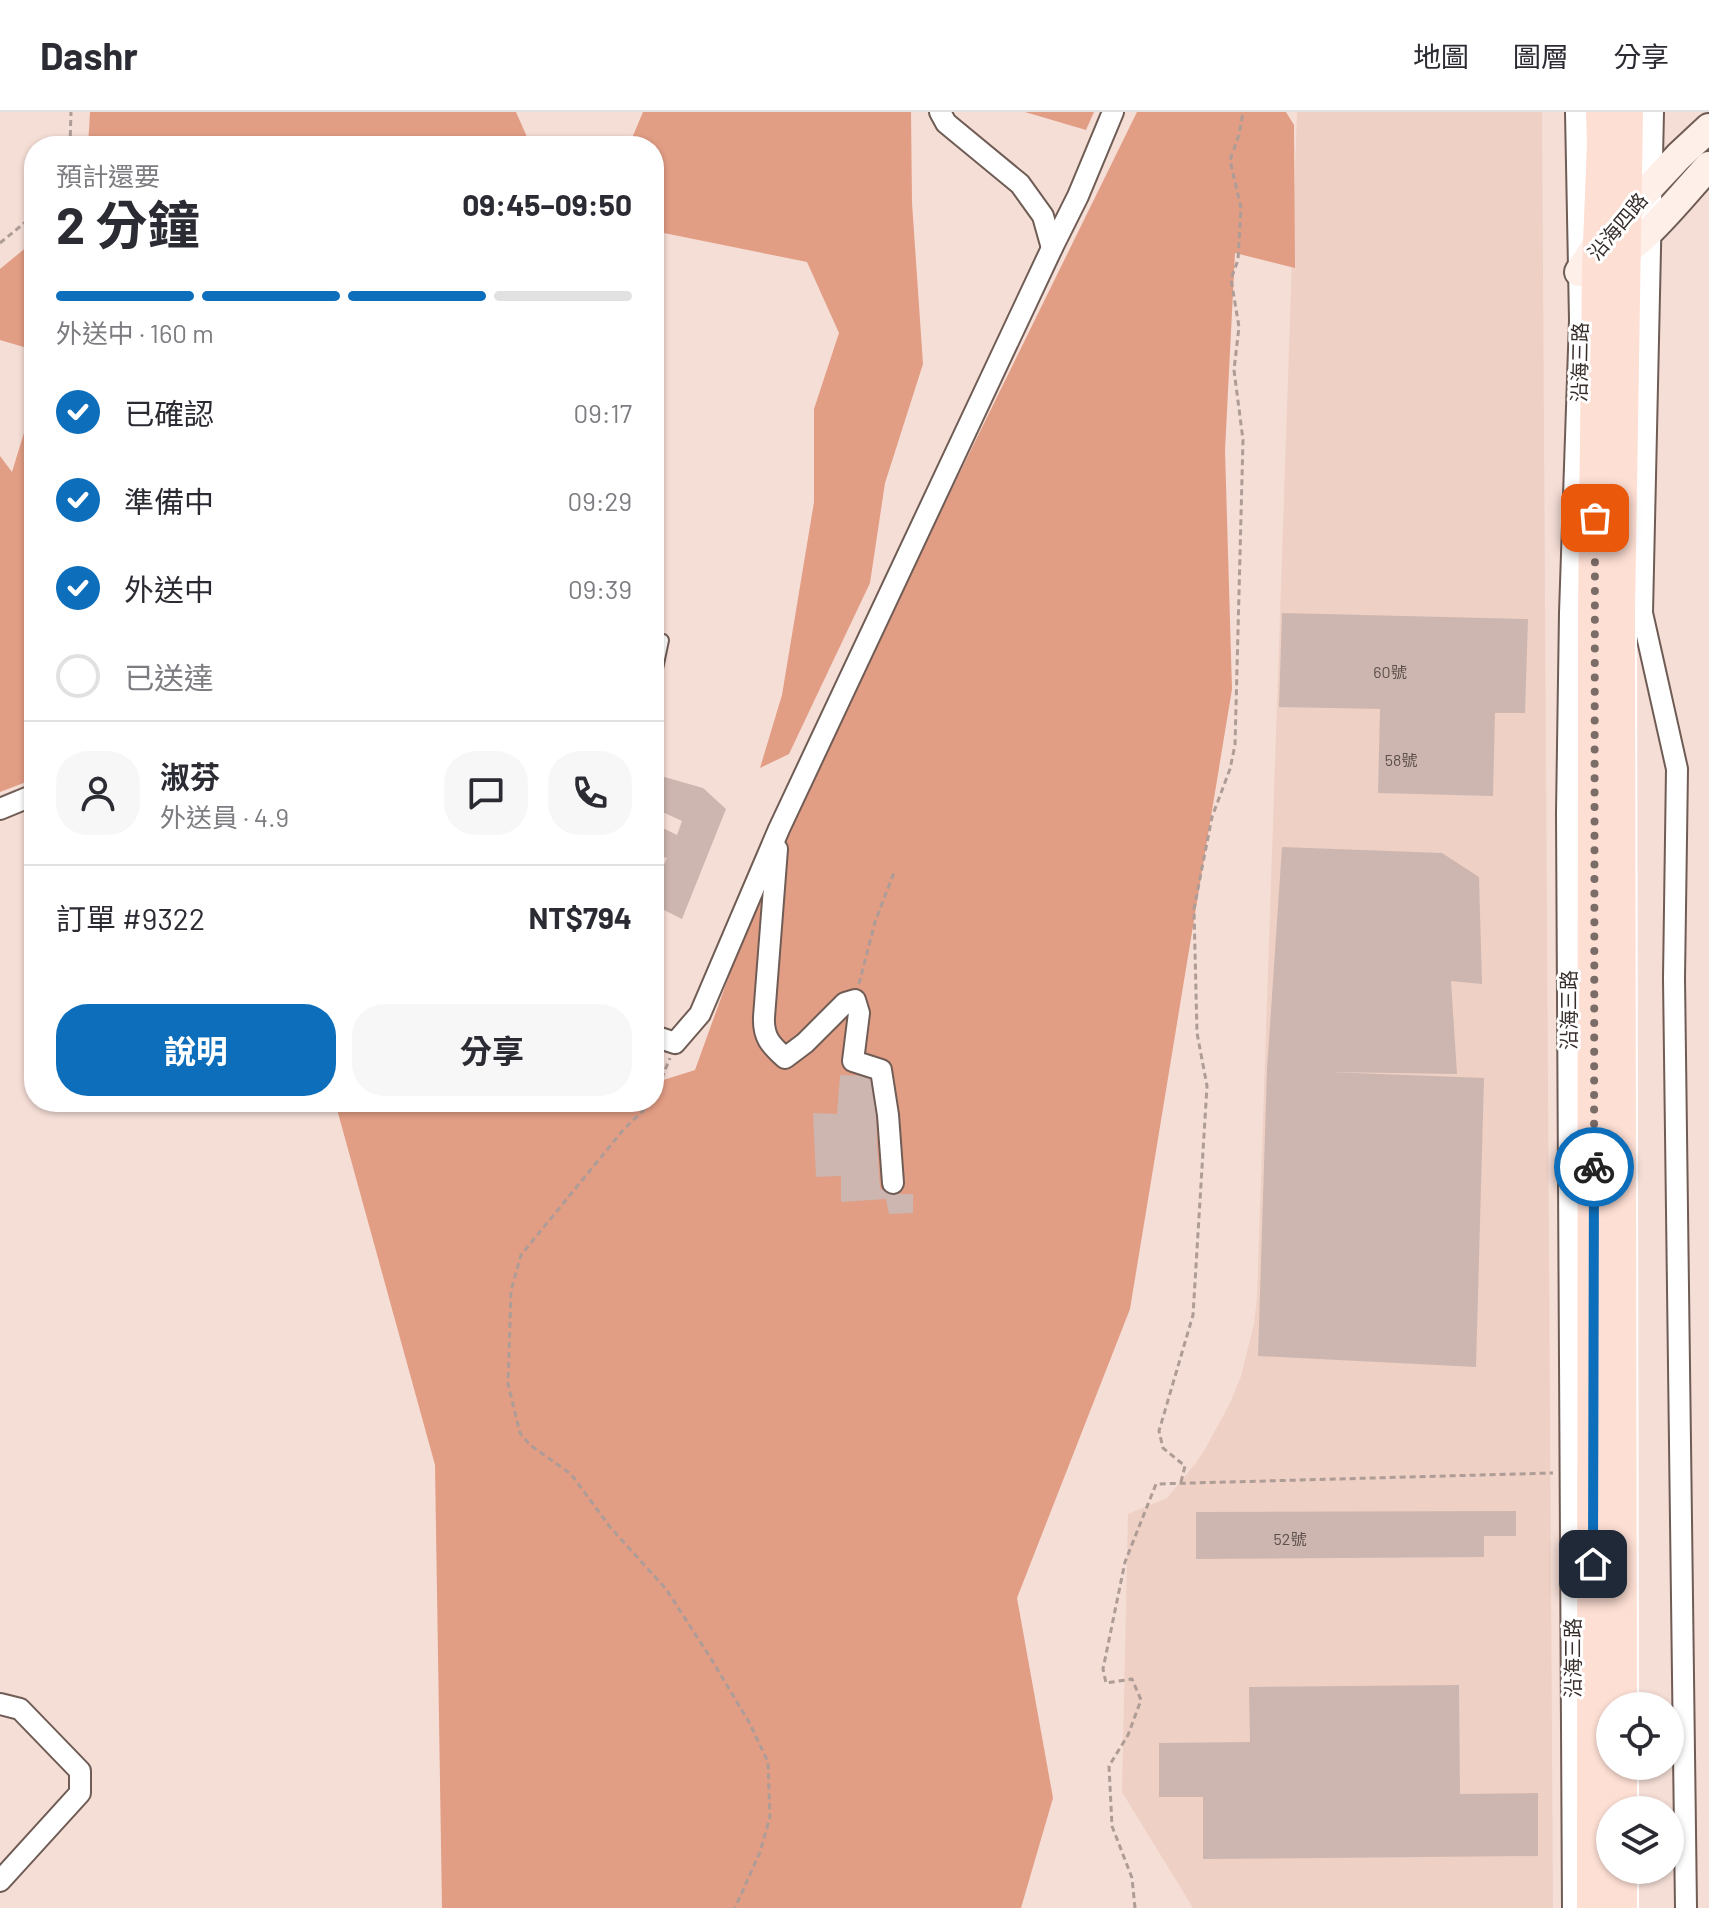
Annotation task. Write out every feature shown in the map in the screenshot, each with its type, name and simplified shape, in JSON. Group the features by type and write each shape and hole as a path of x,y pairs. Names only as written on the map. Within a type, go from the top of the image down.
{"main road":[{"name":"沿海三路","path":"1598,1692 1595,1619 1594,612 1602,112"},
{"name":"沿海三路","path":"1600,259 1638,222 1627,112"},
{"name":"沿海三路","path":"1595,1619 1617,1692"},
{"name":"沿海三路","path":"1593,1908 1601,1780"},
{"path":"1621,1884 1621,1908"}],"street":[{"path":"940,112 946,123 1020,184 1043,216 1052,248"},
{"path":"664,1039 675,1043 700,1014 779,829 1078,196 1113,112"},
{"name":"沿海三路","path":"1576,112 1600,259"},
{"path":"1652,185 1653,112"},
{"name":"沿海四路","path":"1638,222 1652,185 1709,128"},
{"name":"沿海四路","path":"1638,222 1709,166"},
{"name":"沿海三路","path":"1638,222 1646,361 1642,613 1677,769 1674,978 1686,1908"},
{"name":"沿海三路","path":"1594,612 1640,666 1667,782 1664,1036 1666,1307 1677,1330"},
{"name":"沿海三路","path":"1594,612 1567,829 1595,1452 1595,1619"},
{"path":"0,809 24,799"},
{"path":"779,829 764,1017 768,1042 785,1058 805,1043 845,1003 855,1000 859,1013 853,1061 881,1070 893,1183"},
{"path":"0,1704 20,1709 80,1771 80,1793 0,1881"},
{"name":"沿海三路","path":"1573,1908 1600,1780"}],"path":[{"path":"71,112 72,136"},
{"path":"1181,1482 1185,1466 1163,1448 1159,1431 1193,1315 1207,1086 1197,1033 1194,909 1212,817 1230,769 1235,745 1243,440 1234,370 1239,327 1231,279 1238,260 1241,208 1230,160 1243,112"},
{"path":"0,243 24,223"},
{"path":"855,1000 875,922 895,870"},
{"path":"664,1075 675,1043"},
{"path":"641,1112 521,1255 511,1291 508,1384 520,1433 530,1445 571,1474 610,1527 666,1589 749,1722 768,1762 770,1817 760,1852 735,1908"},
{"path":"1135,1908 1132,1878 1112,1826 1109,1766 1128,1735 1141,1700 1132,1679 1106,1683 1103,1669 1125,1562 1156,1484 1554,1473 1595,1452"}],"shaded area":[{"path":"90,112 516,112 527,136 89,136"},
{"path":"643,112 911,112 912,203 923,364 885,483 870,583 789,754 760,768 782,695 814,502 814,409 839,333 807,262 664,233 664,136 633,136"},
{"path":"1025,112 1094,112 1086,130"},
{"path":"1137,112 1286,112 1294,125 1295,268 1235,253 1225,450 1232,689 1130,1309 1017,1598 1053,1798 1021,1908 442,1908 435,1465 338,1112 664,1112 664,1080 695,1070 761,887 794,810"},
{"path":"1297,112 1542,112 1553,1908 1193,1908 1122,1792 1128,1514 1167,1498 1208,1444 1241,1376 1257,1298"},
{"path":"24,249 24,347 0,340 0,269"},
{"path":"24,433 24,783 0,792 0,456 12,472"}],"building":[{"path":"1282,613 1528,619 1525,713 1495,713 1493,796 1378,793 1380,709 1279,707"},
{"path":"664,777 703,788 726,809 682,919 664,910 664,864 667,858 664,857 664,828 677,835 682,821 664,813"},
{"path":"1282,847 1442,853 1479,877 1482,984 1451,981 1457,1074 1329,1072 1484,1078 1476,1367 1258,1356 1267,1070"},
{"path":"840,1075 876,1076 880,1188 889,1194 913,1194 913,1213 889,1214 886,1199 841,1202 841,1176 816,1177 813,1113 837,1114"},
{"path":"1516,1511 1516,1536 1484,1536 1484,1557 1196,1559 1196,1512"},
{"path":"1459,1685 1460,1794 1538,1793 1538,1856 1203,1859 1203,1797 1159,1797 1159,1743 1250,1742 1249,1687"}],"way so far":[{"path":"1594,1167 1595,518"}],"route":[{"path":"1593,1564 1594,1167"}]}
